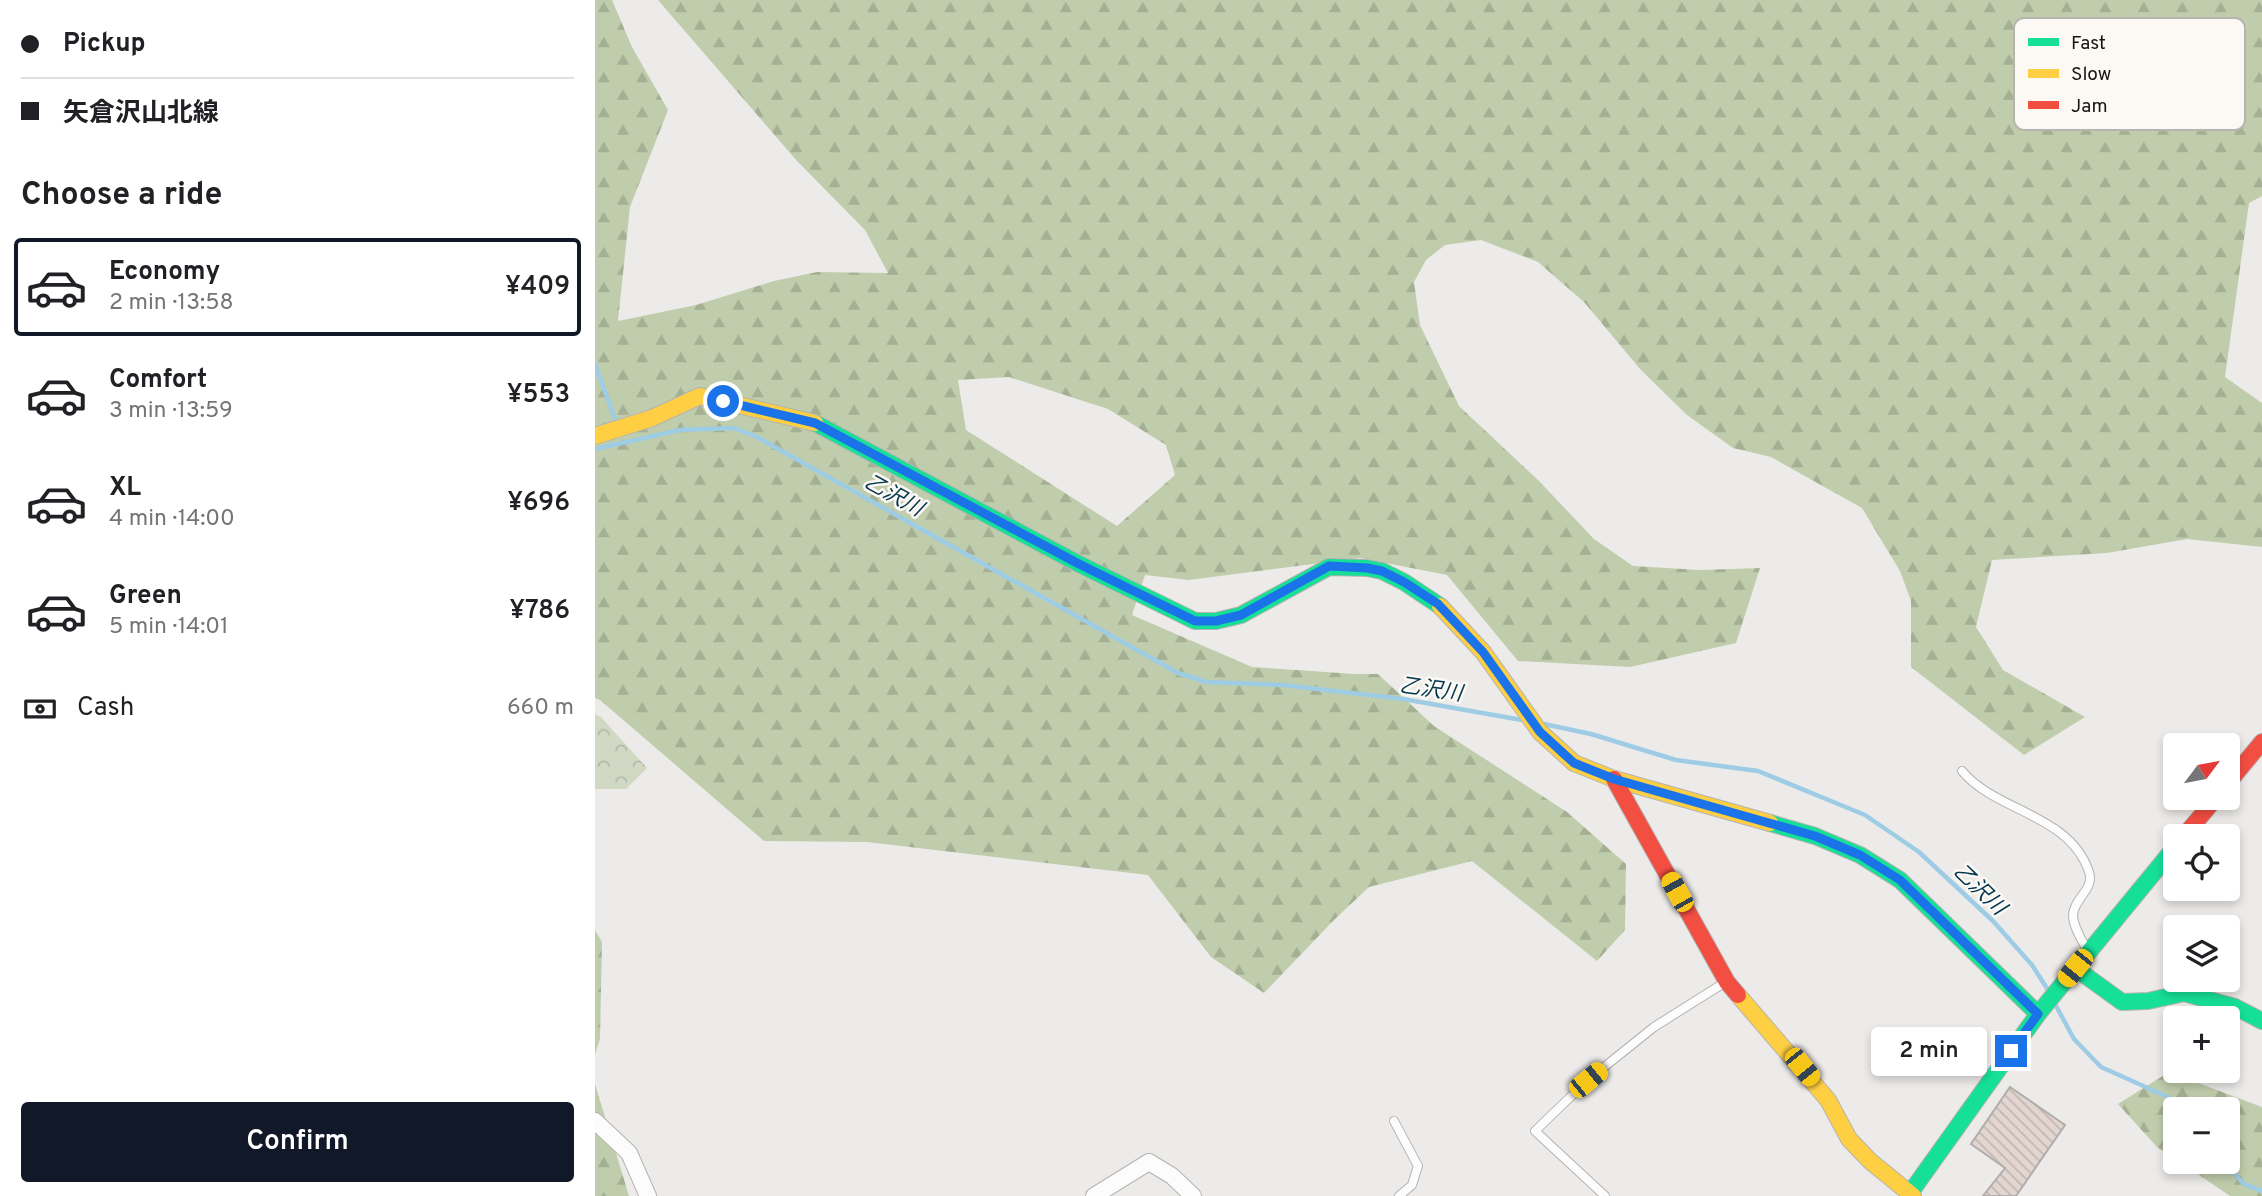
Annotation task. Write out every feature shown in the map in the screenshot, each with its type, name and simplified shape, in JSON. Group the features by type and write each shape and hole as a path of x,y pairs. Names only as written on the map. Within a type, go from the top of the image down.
{"street":[{"path":"595,436 652,418 700,396 815,423 1079,564 1195,621 1216,621 1241,615 1329,566 1382,571 1438,604 1483,652 1540,732 1574,763 1614,779 1815,836 1860,855 1900,880 2038,1014"},
{"path":"2240,769 2262,742"},
{"path":"1614,779 1727,982 1828,1100 1849,1139 1910,1195 1969,1107 2038,1014 2163,862"},
{"path":"2194,824 2205,810"},
{"path":"2075,968 2122,1002 2184,993 2235,1007 2262,1021"},
{"path":"595,1121 629,1153 648,1196"},
{"path":"1094,1196 1149,1162 1172,1176 1193,1196"}],"lane":[{"path":"1962,771 1974,785 2054,827 2076,849 2090,873 2089,885 2076,905 2073,916 2088,953"},
{"path":"1605,1196 1535,1131 1588,1080 1654,1027 1727,982"},
{"path":"1394,1121 1417,1166 1412,1185 1399,1196"}],"green space":[{"path":"595,0 612,0 632,47 668,110 630,207 618,321 696,305 774,281 817,272 888,273 865,230 797,161 658,0 2262,0 2262,196 2249,203 2225,377 2262,403 2262,547 2187,539 2107,553 1992,560 1976,627 2003,670 2085,717 2024,755 1911,667 1911,601 1900,571 1862,508 1771,457 1733,448 1687,415 1640,369 1584,302 1538,262 1481,240 1445,245 1426,260 1414,282 1420,325 1459,406 1538,480 1594,539 1633,566 1700,570 1760,568 1736,643 1630,667 1518,661 1447,575 1360,558 1189,580 1145,575 1132,615 1252,667 1378,674 1434,726 1567,812 1626,864 1625,930 1597,961 1472,861 1369,887 1264,993 1211,957 1148,875 867,842 764,841 595,698","holes":["1009,377 1108,409 1166,445 1175,475 1117,526 966,430 958,380"]},
{"path":"595,714 601,717 647,768 626,789 595,789"},
{"path":"595,930 602,942 600,1039 595,1054"},
{"path":"2163,1076 2163,1083 2198,1083 2235,1097 2163,1097 2163,1151 2118,1104"},
{"path":"595,1084 629,1196 595,1196"},
{"path":"2240,1099 2262,1107 2262,1196 2230,1196 2198,1174 2240,1174"}],"building":[{"path":"2010,1087 2065,1125 2016,1196 1983,1196 2005,1168 1971,1144"}],"waterway":[{"path":"595,364 616,422"},
{"name":"乙沢川","path":"595,449 680,430 734,428 757,437 1178,673 1207,682 1283,685 1403,699 1522,720"},
{"name":"乙沢川","path":"1544,724 1591,734 1676,760 1758,771 1865,815 1919,852 1993,921 2032,965 2048,990"},
{"name":"乙沢川","path":"2055,1004 2074,1039 2101,1067 2168,1097"},
{"name":"乙沢川","path":"2235,1174 2244,1184 2262,1191"}],"traffic: fast":[{"path":"815,423 1079,564 1195,621 1216,621 1241,615 1329,567 1382,571 1440,606"},
{"path":"1770,823 1815,836 1860,855 1900,880 2038,1014"},
{"path":"1908,1196 2038,1014 2163,862"},
{"path":"2075,968 2122,1002 2148,1001 2184,993 2235,1007 2262,1021"}],"traffic: slow":[{"path":"595,436 652,418 700,396 815,423"},
{"path":"1440,606 1483,652 1540,732 1574,763 1614,779 1770,823"},
{"path":"1738,995 1828,1100 1849,1139 1870,1161 1913,1196"}],"traffic: jam":[{"path":"2240,769 2262,742"},
{"path":"1614,779 1727,982 1738,995"},
{"path":"2194,824 2206,810"}],"route":[{"path":"723,401 815,423 1079,564 1195,621 1216,621 1241,615 1329,566 1382,571 1404,582 1438,604 1483,652 1540,732 1574,763 1614,779 1815,836 1860,855 1900,880 2038,1014 2011,1051"}]}
